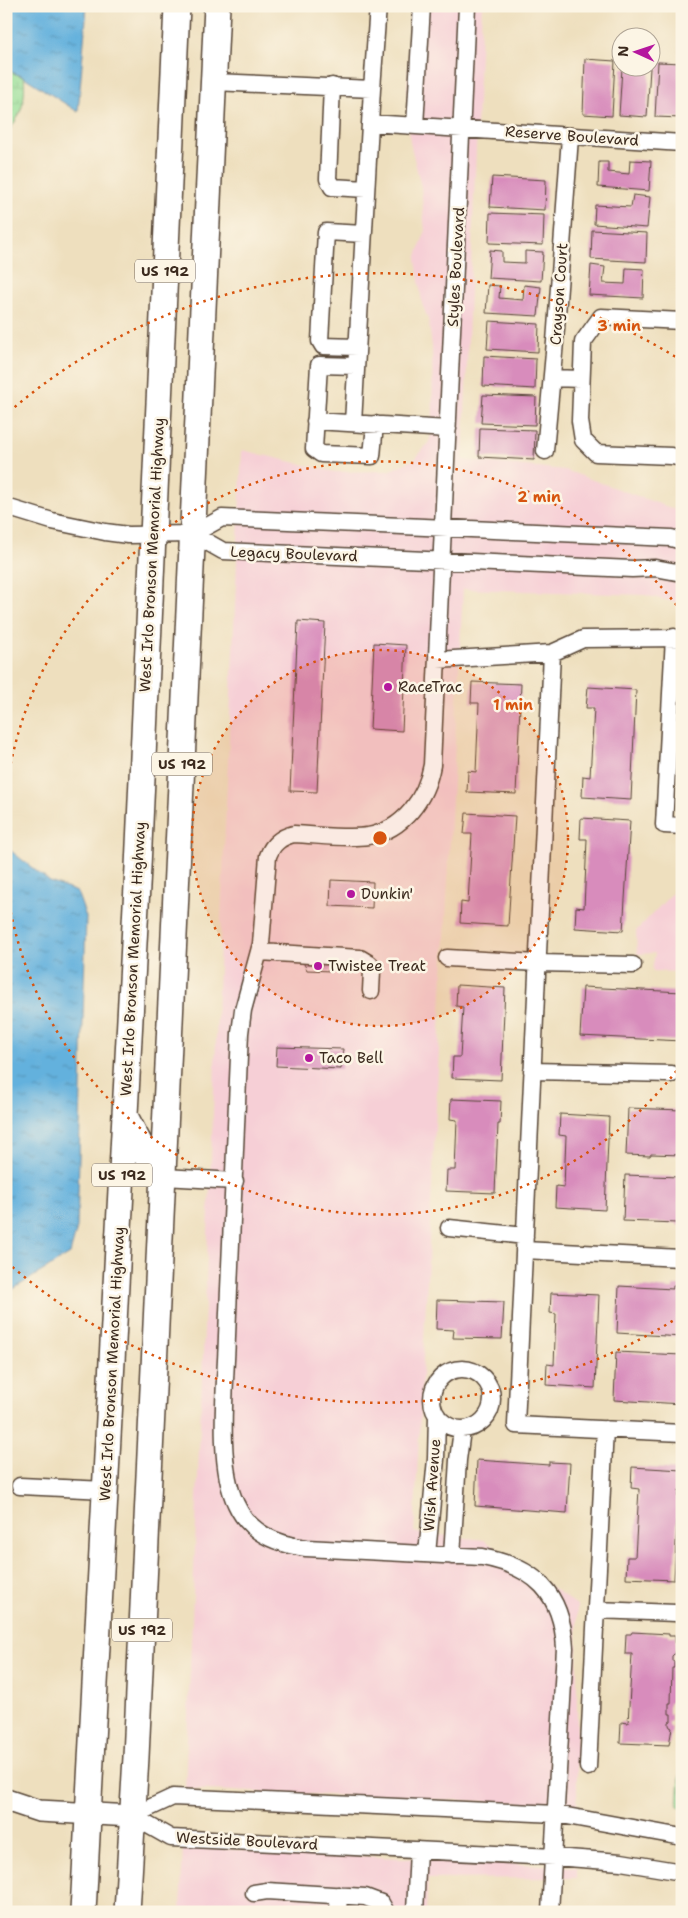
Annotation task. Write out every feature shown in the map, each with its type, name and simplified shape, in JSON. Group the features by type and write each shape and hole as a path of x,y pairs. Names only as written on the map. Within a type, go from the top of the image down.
{"highway":[{"name":"West Irlo Bronson Memorial Highway","path":"84,1912 125,1116 177,6"},
{"name":"US 192","path":"127,1912 164,1177 217,6"},
{"path":"125,1116 146,1156 164,1177"}],"main road":[{"path":"6,1800 40,1811 132,1816"}],"street":[{"path":"353,423 378,6"},
{"path":"416,126 422,6"},
{"name":"Styles Boulevard","path":"467,6 442,560 430,779 416,805 398,823 377,834 356,836 294,834 278,840 268,856 260,952 241,1021 224,1444 227,1476 236,1504 244,1518 262,1535 283,1544 306,1548 482,1557 514,1566 529,1574 542,1585 553,1600 560,1614 565,1648 550,1912"},
{"path":"214,82 372,89"},
{"path":"332,86 328,179 332,187 366,189"},
{"name":"Reserve Boulevard","path":"370,123 682,143"},
{"name":"Crayson Court","path":"545,451 570,137"},
{"path":"357,347 323,346 320,341 326,232 364,234"},
{"path":"682,321 601,317 583,342 580,421 583,440 596,453 682,458"},
{"path":"356,366 319,365 314,449 321,454 372,456 375,424"},
{"path":"552,378 581,379"},
{"path":"315,420 448,429"},
{"path":"6,507 105,532 153,535 193,534 222,518 671,538 682,541"},
{"name":"Legacy Boulevard","path":"193,534 223,551 655,568 682,573"},
{"path":"437,660 552,653 584,639 678,637 664,825 682,826"},
{"path":"552,653 516,1425 682,1433"},
{"path":"260,952 360,958 370,964 372,971 371,991"},
{"path":"447,958 538,963 632,965"},
{"path":"532,1071 672,1074"},
{"path":"164,1177 234,1180"},
{"path":"449,1228 524,1243 680,1258"},
{"name":"Wish Avenue","path":"468,1369 485,1379 493,1397 492,1407 488,1416 481,1424 462,1430 443,1423 433,1406 432,1396 440,1378 448,1372 468,1369"},
{"path":"492,1407 517,1402"},
{"name":"Wish Avenue","path":"427,1554 436,1460 437,1415"},
{"name":"Wish Avenue","path":"452,1556 462,1430"},
{"path":"588,1767 605,1430"},
{"path":"20,1486 106,1490"},
{"path":"432,1495 456,1497"},
{"path":"596,1610 676,1613"},
{"path":"132,1816 173,1797 556,1814 682,1837"},
{"name":"Westside Boulevard","path":"132,1816 171,1838 554,1857 620,1862 682,1872"},
{"path":"414,1912 418,1850"},
{"path":"254,1893 267,1891 381,1903 386,1912"},
{"path":"338,1912 359,1902"},
{"path":"346,1912 359,1902"}],"shaded area":[{"path":"412,6 482,6 463,460 565,470 682,512 682,604 645,595 463,589 414,1532 484,1540 577,1605 577,1810 549,1804 185,1789 242,450 335,472 388,471 415,459 429,442 433,428 432,346 428,319 422,304 416,259 425,232 421,187 410,142 407,94"},
{"path":"682,883 682,972 652,971 655,953 637,954 636,931"},
{"path":"183,1847 577,1867 577,1878 428,1879 426,1912 180,1912"}],"green space":[{"path":"6,70 24,77 24,85 22,107 16,121 6,133"},
{"path":"682,1742 682,1809 678,1806"}],"water":[{"path":"6,6 87,6 78,112 24,77 6,70"},
{"path":"6,847 50,882 77,892 86,917 77,1228 70,1254 10,1291 6,1297"}],"building":[{"path":"585,59 610,61 610,78 614,78 612,116 583,114"},
{"path":"660,62 682,63 682,118 655,117"},
{"path":"621,78 649,78 647,117 619,115"},
{"path":"630,160 651,161 649,191 598,187 599,162 608,162 608,172 629,174"},
{"path":"492,177 546,180 545,210 490,207"},
{"path":"633,195 650,197 647,228 594,224 595,205 631,207"},
{"path":"490,213 544,215 543,245 489,243"},
{"path":"592,230 647,233 646,262 591,259"},
{"path":"490,250 502,251 502,262 525,263 525,251 543,252 541,281 488,278"},
{"path":"591,265 605,267 603,283 625,284 626,268 644,269 643,298 589,295"},
{"path":"488,285 500,286 499,298 523,300 524,285 541,287 538,316 486,313"},
{"path":"489,321 539,324 538,352 487,349"},
{"path":"484,356 536,359 535,389 483,386"},
{"path":"483,395 536,397 535,425 481,423"},
{"path":"480,428 535,430 534,460 479,457"},
{"path":"298,621 325,623 317,792 290,791"},
{"name":"RaceTrac","path":"374,643 406,645 402,731 370,729"},
{"path":"472,682 521,684 516,794 467,792 468,771 476,772 479,703 471,703"},
{"path":"588,687 636,690 631,800 582,797 583,776 590,777 594,708 586,708"},
{"path":"466,813 515,816 508,926 460,923 461,902 468,903 472,834 464,834"},
{"path":"581,818 630,821 623,931 575,928 576,907 584,908 587,839 580,839"},
{"name":"Dunkin'","path":"331,880 373,882 372,908 330,906"},
{"name":"Twistee Treat","path":"332,960 331,971 307,970 304,964 305,961"},
{"path":"457,985 505,988 501,1080 452,1078 453,1057 460,1057 463,1007 456,1006"},
{"path":"583,987 682,992 682,1041 580,1036"},
{"name":"Taco Bell","path":"277,1047 343,1049 341,1069 276,1066"},
{"path":"451,1099 501,1101 495,1193 446,1191 447,1170 455,1170 457,1120 450,1119"},
{"path":"628,1108 682,1110 682,1155 626,1155"},
{"path":"560,1114 609,1117 605,1210 555,1207 556,1186 564,1187 566,1136 559,1135"},
{"path":"625,1175 679,1177 679,1175 682,1175 682,1226 677,1225 677,1223 623,1221"},
{"path":"619,1286 673,1289 673,1286 682,1286 682,1337 617,1333"},
{"path":"551,1293 599,1295 595,1388 546,1385 547,1364 554,1365 556,1314 550,1313"},
{"path":"437,1300 504,1302 502,1339 453,1338 454,1330 436,1329"},
{"path":"616,1352 682,1355 682,1404 614,1400"},
{"path":"477,1460 549,1465 549,1462 570,1463 567,1513 475,1506"},
{"path":"632,1467 682,1470 681,1490 679,1490 674,1580 626,1578 627,1557 635,1557 639,1489 631,1488"},
{"path":"632,1632 675,1636 676,1654 672,1656 674,1668 672,1668 671,1703 669,1703 671,1721 669,1725 672,1728 669,1745 620,1743 621,1722 628,1723 632,1654 625,1654 626,1634 631,1634"}],"place":[{"name":"RaceTrac","path":"388,687"},
{"name":"Dunkin'","path":"351,894"},
{"name":"Twistee Treat","path":"318,966"},
{"name":"Taco Bell","path":"309,1058"}]}
